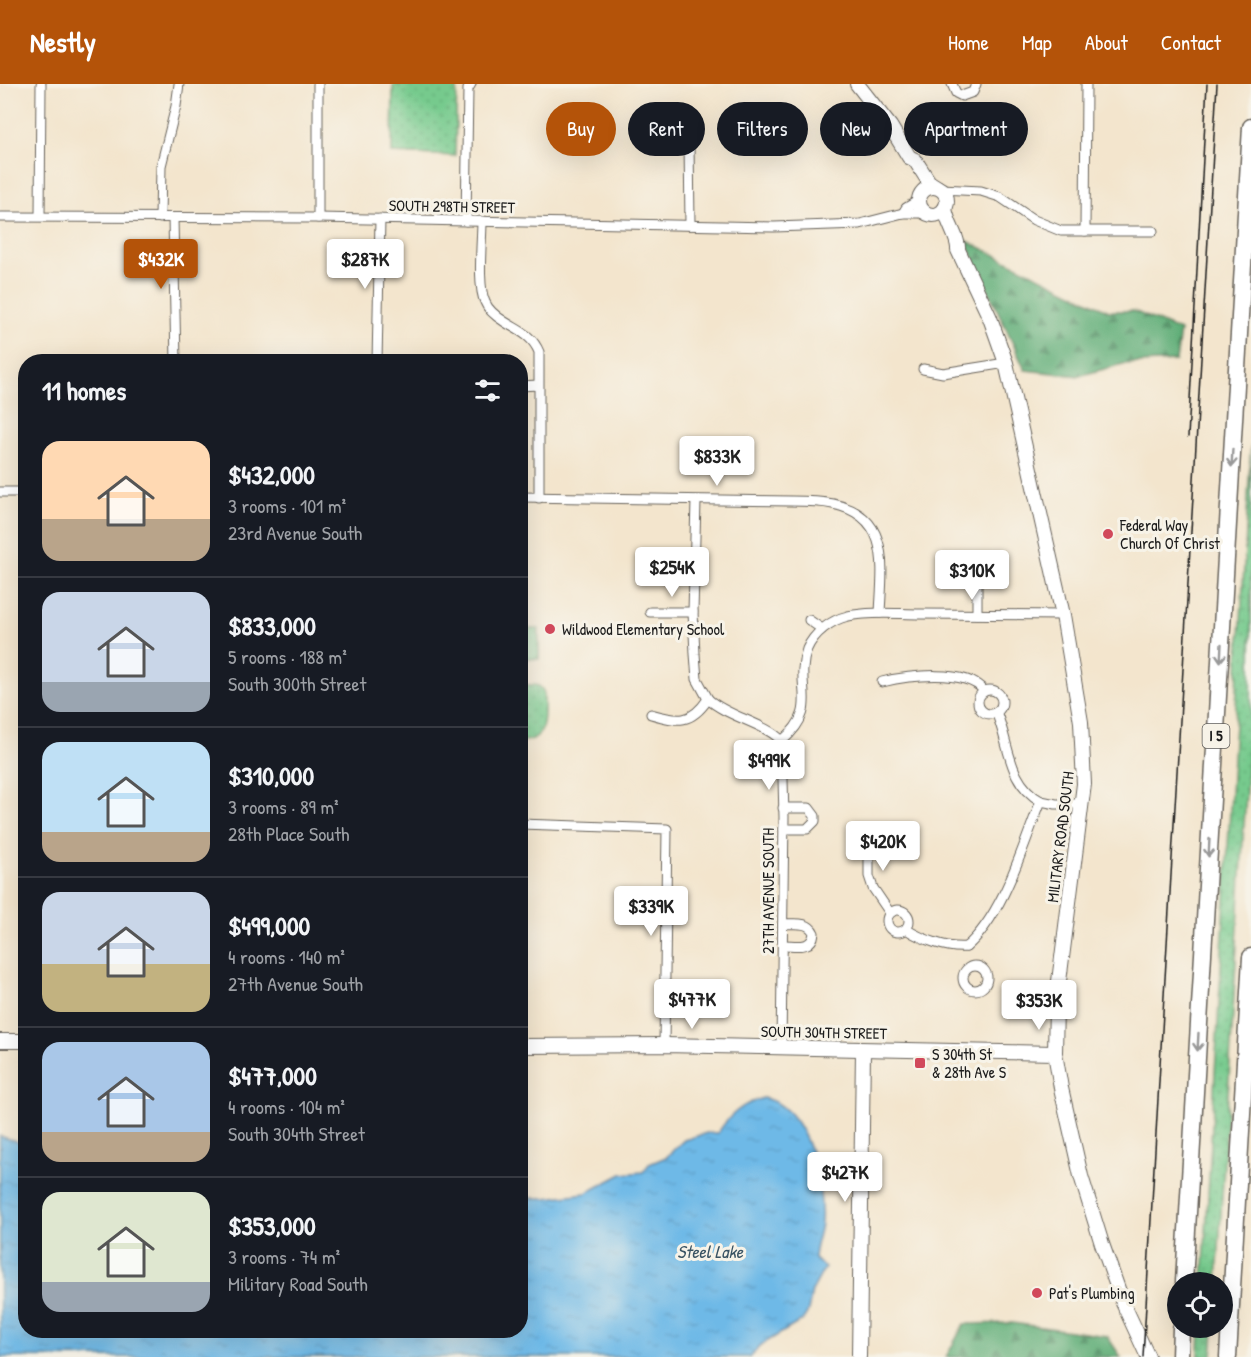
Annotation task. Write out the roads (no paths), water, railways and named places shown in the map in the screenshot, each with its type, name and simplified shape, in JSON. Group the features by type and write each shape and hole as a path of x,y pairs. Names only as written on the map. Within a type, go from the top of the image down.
{"highway":[{"name":"I 5","path":"1185,1272 1251,127"},
{"path":"1228,1357 1251,957"},
{"path":"1180,1356 1181,1338"}],"main road":[{"name":"MILITARY ROAD SOUTH","path":"864,86 909,158 909,164 918,180 923,206 937,222 951,247 958,250"},
{"name":"MILITARY ROAD SOUTH","path":"909,158 915,160 929,182 939,188"},
{"path":"926,188 939,188 946,195 946,206 938,214 923,206 926,188"},
{"name":"MILITARY ROAD SOUTH","path":"946,206 949,226 959,243 958,250 990,318 1006,363 1063,615 1081,723 1085,769 1083,804 1056,1005 1055,1053 1060,1088 1077,1158 1102,1244 1123,1303 1148,1357"},
{"path":"0,1041 18,1041"},
{"name":"SOUTH 304TH STREET","path":"528,1046 664,1045 1055,1053"},
{"path":"859,1357 863,1050"}],"street":[{"path":"40,216 41,84"},
{"path":"160,218 161,165 176,106 179,84"},
{"path":"318,84 318,218"},
{"path":"466,221 468,89 471,84"},
{"path":"952,84 956,93 966,96 973,92 976,84"},
{"path":"1085,231 1086,84"},
{"path":"688,156 690,225"},
{"path":"939,188 981,191 1000,197 1034,220 1053,229 1153,231"},
{"path":"946,206 961,191"},
{"name":"SOUTH 298TH STREET","path":"0,217 318,218 690,225 841,225 872,222 903,213 906,208 923,206"},
{"path":"173,218 176,354"},
{"path":"377,354 380,219"},
{"path":"482,221 482,282 485,302 501,319 528,335 539,352 539,498"},
{"path":"922,369 943,373 1006,363"},
{"path":"528,386 538,385"},
{"path":"0,492 18,492"},
{"path":"528,497 831,503 853,511 874,531 882,554 880,613"},
{"path":"696,501 693,612 696,674 699,685 708,699 782,741 800,723 804,710 805,656 811,641 822,629 848,616 880,613 1063,615"},
{"path":"977,563 977,614"},
{"path":"650,612 693,612"},
{"path":"809,620 822,629"},
{"path":"882,682 912,676 951,677 970,681 984,691 996,692 1001,698 1001,706 996,712 988,714 979,708 979,697 984,691"},
{"path":"651,714 673,719 690,718 708,699"},
{"path":"996,712 1015,774 1028,793 1041,801 1083,804"},
{"name":"27TH AVENUE SOUTH","path":"781,1047 784,829 782,741"},
{"path":"906,929 909,923 905,913 899,910 890,913 886,921 888,928 895,932 906,929 918,936 952,946 966,947 981,932 1001,899 1041,801"},
{"path":"783,808 809,808 815,816 815,821 807,829 784,829"},
{"path":"528,824 667,829 664,1045"},
{"path":"869,835 869,876 873,888 890,913"},
{"path":"783,924 805,924 811,927 814,933 813,941 807,945 783,945"},
{"path":"966,947 972,966"}],"water":[{"name":"Steel Lake","path":"763,1098 779,1104 802,1131 810,1149 820,1189 821,1223 814,1259 825,1267 812,1291 808,1311 803,1320 761,1345 750,1357 0,1357 0,1136 18,1143 18,1338 528,1338 528,1198 586,1193 622,1174 643,1172 649,1164 666,1157 684,1140 707,1133 718,1133 737,1111"}],"tram line":[{"path":"1188,437 1207,84"},
{"path":"1143,1357 1217,84"}],"place":[{"name":"Federal Way Church Of Christ","path":"1108,534"},
{"name":"Wildwood Elementary School","path":"550,629"},
{"name":"S 304th St & 28th Ave S","path":"920,1063"},
{"name":"Pat's Plumbing","path":"1037,1293"}]}
